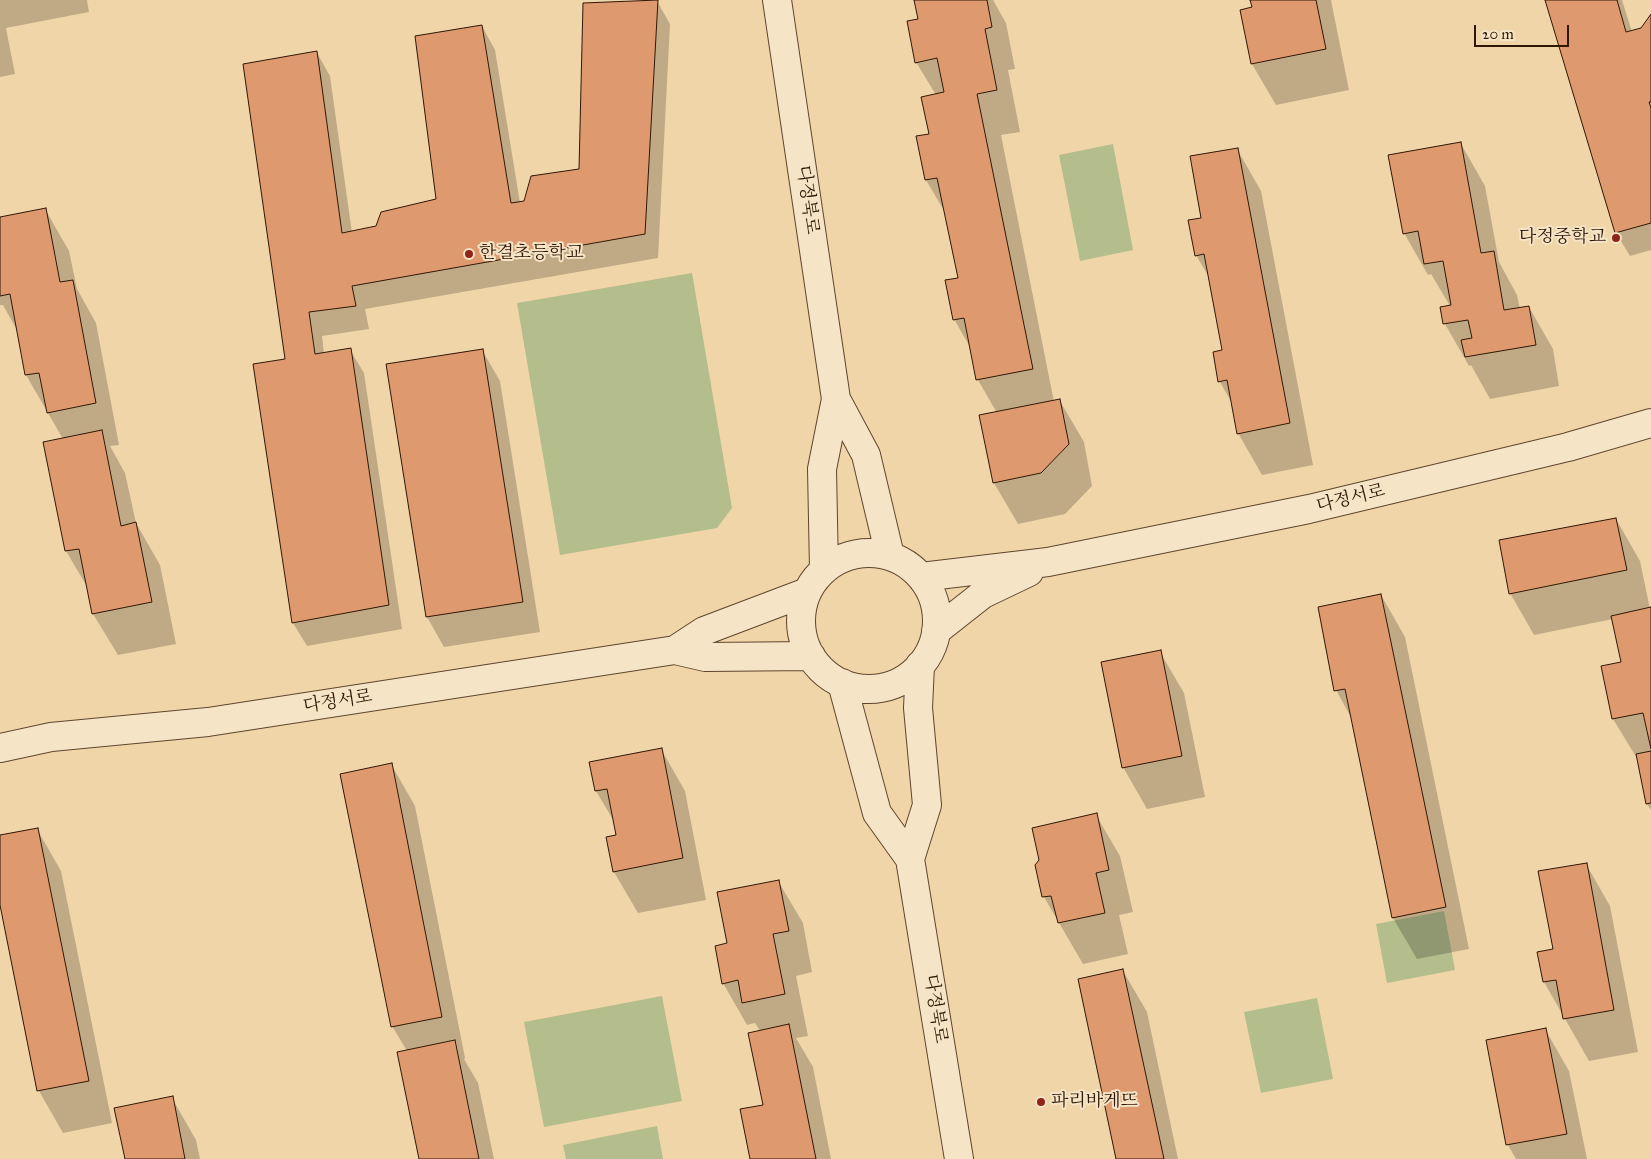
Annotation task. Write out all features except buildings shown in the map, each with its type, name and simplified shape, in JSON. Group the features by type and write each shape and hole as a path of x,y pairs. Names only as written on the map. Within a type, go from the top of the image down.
{"street":[{"name":"다정북로","path":"777,0 836,399"},
{"path":"836,399 866,455 890,556"},
{"path":"824,570 822,469 836,399"},
{"name":"다정서로","path":"1048,562 1309,509 1568,447 1651,423"},
{"path":"866,552 890,556 906,564 921,577 931,593 936,612 936,631 931,649 920,665 904,679 884,687 863,688 842,683 825,672 811,656 802,636 801,614 807,592 814,580 824,570 844,557 866,552"},
{"path":"921,577 1048,562"},
{"path":"936,631 983,594 1048,562"},
{"path":"675,650 704,631 807,592"},
{"path":"675,650 704,657 811,656"},
{"name":"다정서로","path":"0,748 51,737 208,722 675,650"},
{"path":"910,859 927,805 918,708 920,665"},
{"path":"842,683 877,813 910,859"},
{"name":"다정북로","path":"910,859 959,1159"}],"green space":[{"path":"1113,144 1133,250 1080,261 1059,155"},
{"path":"692,273 732,508 717,528 560,555 517,303"},
{"path":"1444,911 1455,970 1387,983 1376,924"},
{"path":"662,996 682,1101 544,1127 524,1022"},
{"path":"1317,998 1333,1079 1261,1093 1244,1012"},
{"path":"657,1126 663,1159 566,1159 563,1145"}],"place":[{"name":"다정중학교","path":"1616,238"},
{"name":"한결초등학교","path":"469,254"},
{"name":"파리바게뜨","path":"1041,1102"}]}
